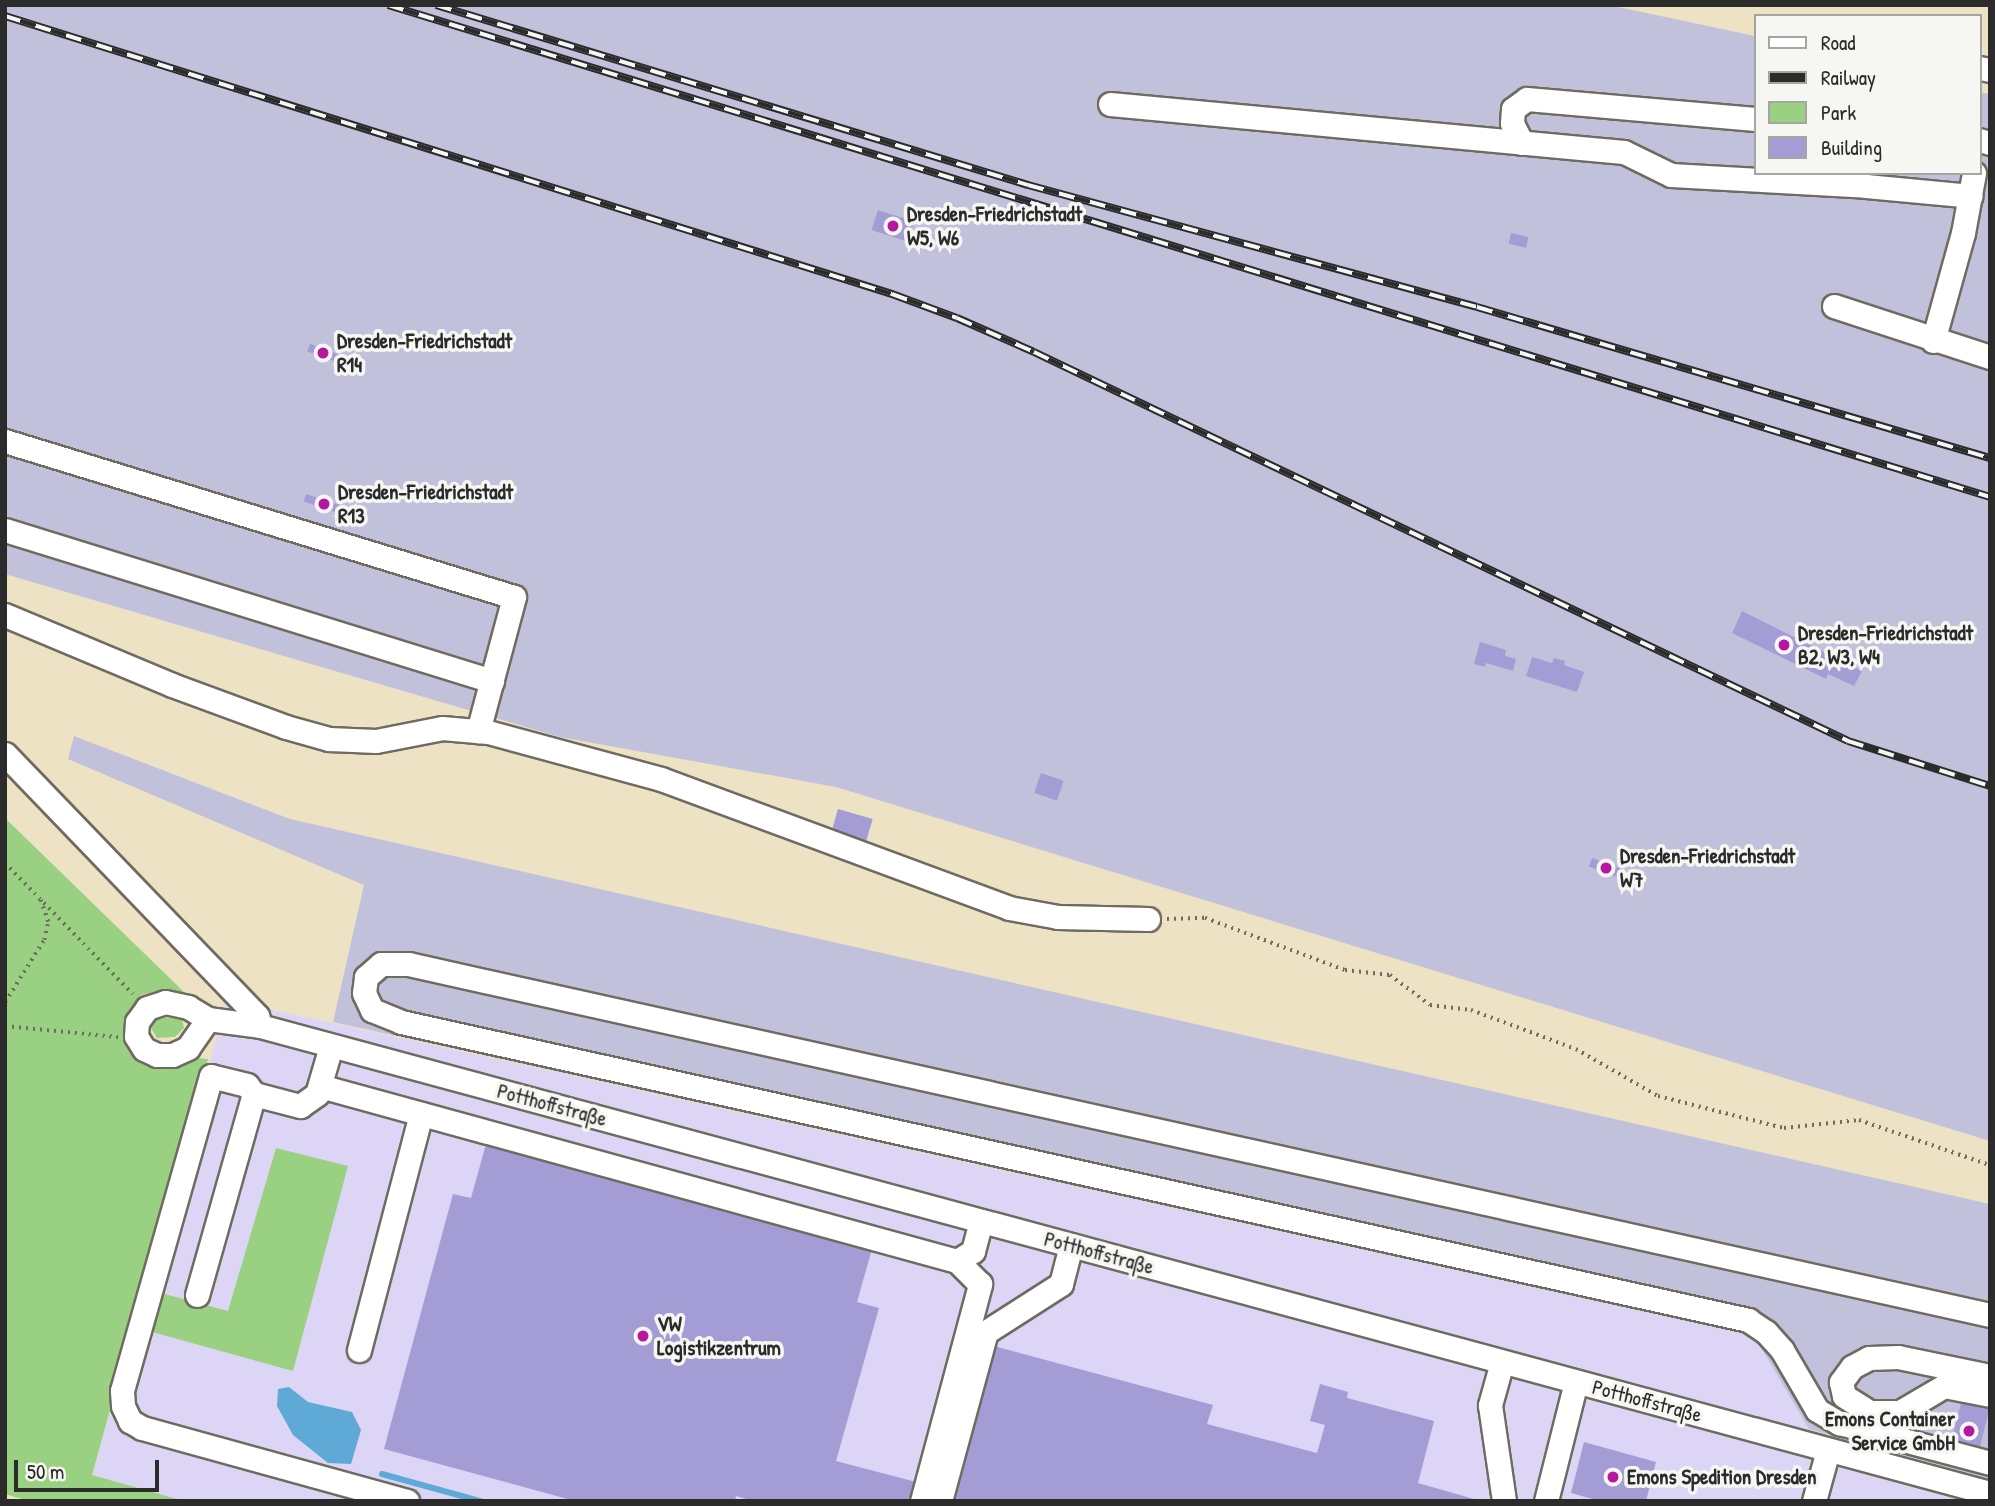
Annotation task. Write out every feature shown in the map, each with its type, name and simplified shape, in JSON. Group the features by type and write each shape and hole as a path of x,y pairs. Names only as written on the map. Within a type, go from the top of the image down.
{"street":[{"path":"1522,143 1512,122 1513,109 1527,99 1754,119"},
{"path":"1110,104 1624,152 1671,175 1866,186 1971,196"},
{"path":"1933,341 1971,196 1974,175"},
{"path":"1834,306 1933,341 1990,357"},
{"path":"5,441 514,597 478,731"},
{"path":"5,530 492,681"},
{"path":"5,615 172,685 286,727 329,739 376,741 442,728 478,731 661,779 1009,908 1058,917 1148,919"},
{"path":"5,754 257,1016 260,1027"},
{"path":"1990,1315 408,964 380,964 366,977 363,993 372,1010 401,1022 1748,1320 1766,1332 1782,1350 1817,1410 1839,1423 1990,1463"},
{"name":"Potthoffstraße","path":"147,1008 165,1002 188,1007 208,1019 260,1027 1990,1493"},
{"path":"147,1008 136,1022 136,1036 144,1049 157,1055 172,1055 188,1048 208,1019"},
{"path":"331,1046 317,1094 300,1106 254,1094 247,1085 211,1076 122,1391 123,1406 130,1421 142,1428 407,1501"},
{"path":"320,1086 957,1261 980,1284 922,1501"},
{"path":"197,1295 254,1094"},
{"path":"359,1350 421,1114"},
{"path":"957,1261 973,1251 981,1221"},
{"path":"940,1501 986,1332 1061,1284 1071,1245"},
{"path":"1990,1376 1889,1357 1869,1358 1852,1367 1841,1382 1844,1396 1870,1412 1900,1412 1944,1386 1990,1395"},
{"path":"1502,1362 1490,1405 1504,1501"},
{"path":"1546,1501 1576,1382"},
{"path":"1814,1501 1828,1450"}],"path":[{"path":"5,863 147,1008"},
{"path":"5,1002 44,940 48,922 39,897"},
{"path":"1148,919 1205,918 1346,970 1390,975 1430,1005 1471,1010 1576,1049 1658,1096 1784,1128 1859,1120 1990,1165"},
{"path":"5,1026 21,1026 72,1035 136,1036"}],"shaded area":[{"path":"5,5 1609,5 1754,36 1754,175 1981,175 1981,92 1990,94 1990,1141 836,787 560,737 5,574"},
{"path":"74,736 290,819 1990,1204 1990,1479 1809,1429 1754,1336 333,1022 364,885 68,759"},
{"path":"227,1000 1754,1336 1809,1429 1990,1479 1990,1501 184,1501 92,1476"}],"green space":[{"path":"5,818 185,993 161,990 141,995 130,1009 124,1026 124,1044 138,1058 155,1066 176,1067 194,1058 208,1059 92,1475 184,1501 29,1501 5,1494"},
{"path":"159,1017 182,1019 184,1028 175,1037 157,1038 151,1028"},
{"path":"276,1148 348,1166 293,1371 145,1330 157,1292 228,1311"}],"water":[{"path":"289,1387 308,1402 352,1412 361,1430 351,1464 328,1463 293,1435 277,1406 278,1389"}],"building":[{"name":"Dresden-Friedrichstadt W5, W6","path":"878,210 914,222 908,242 872,230"},
{"path":"1511,233 1529,237 1526,248 1509,244"},
{"name":"Dresden-Friedrichstadt R14","path":"310,344 338,354 335,362 307,352"},
{"name":"Dresden-Friedrichstadt R13","path":"306,494 343,506 341,514 304,502"},
{"name":"Dresden-Friedrichstadt B2, W3, W4","path":"1742,611 1862,671 1854,686 1828,674 1826,679 1732,633"},
{"path":"1480,642 1506,650 1505,656 1516,659 1513,671 1486,663 1485,667 1474,664"},
{"path":"1532,657 1552,663 1554,658 1565,661 1564,665 1584,672 1577,692 1526,676"},
{"path":"1041,773 1064,781 1057,801 1034,793"},
{"path":"838,809 873,819 866,841 832,831"},
{"name":"Dresden-Friedrichstadt W7","path":"1592,858 1622,869 1619,877 1589,866"},
{"name":"VW Logistikzentrum","path":"486,1144 872,1249 857,1302 879,1308 836,1461 920,1483 916,1501 753,1501 736,1496 735,1501 575,1501 384,1449 453,1194 471,1198"},
{"path":"990,1345 1213,1405 1207,1424 1317,1453 1325,1425 1310,1421 1320,1384 1348,1392 1347,1398 1434,1421 1418,1483 1481,1501 947,1501"},
{"name":"Emons Container Service GmbH","path":"1962,1399 1990,1406 1977,1457 1949,1450"},
{"name":"Emons Spedition Dresden","path":"1584,1442 1656,1462 1646,1501 1600,1501 1571,1493"}],"waterway":[{"path":"382,1474 480,1501"}],"railway":[{"path":"388,5 1990,497"},
{"path":"436,5 1028,185 1477,307 1990,458"},
{"path":"5,16 892,294 957,318 1034,352 1848,741 1990,786"}],"place":[{"name":"Dresden-Friedrichstadt W5, W6","path":"893,226"},
{"name":"Dresden-Friedrichstadt R14","path":"323,353"},
{"name":"Dresden-Friedrichstadt R13","path":"324,504"},
{"name":"Dresden-Friedrichstadt B2, W3, W4","path":"1784,645"},
{"name":"Dresden-Friedrichstadt W7","path":"1606,868"},
{"name":"VW Logistikzentrum","path":"643,1336"},
{"name":"Emons Container Service GmbH","path":"1969,1431"},
{"name":"Emons Spedition Dresden","path":"1613,1477"}]}
